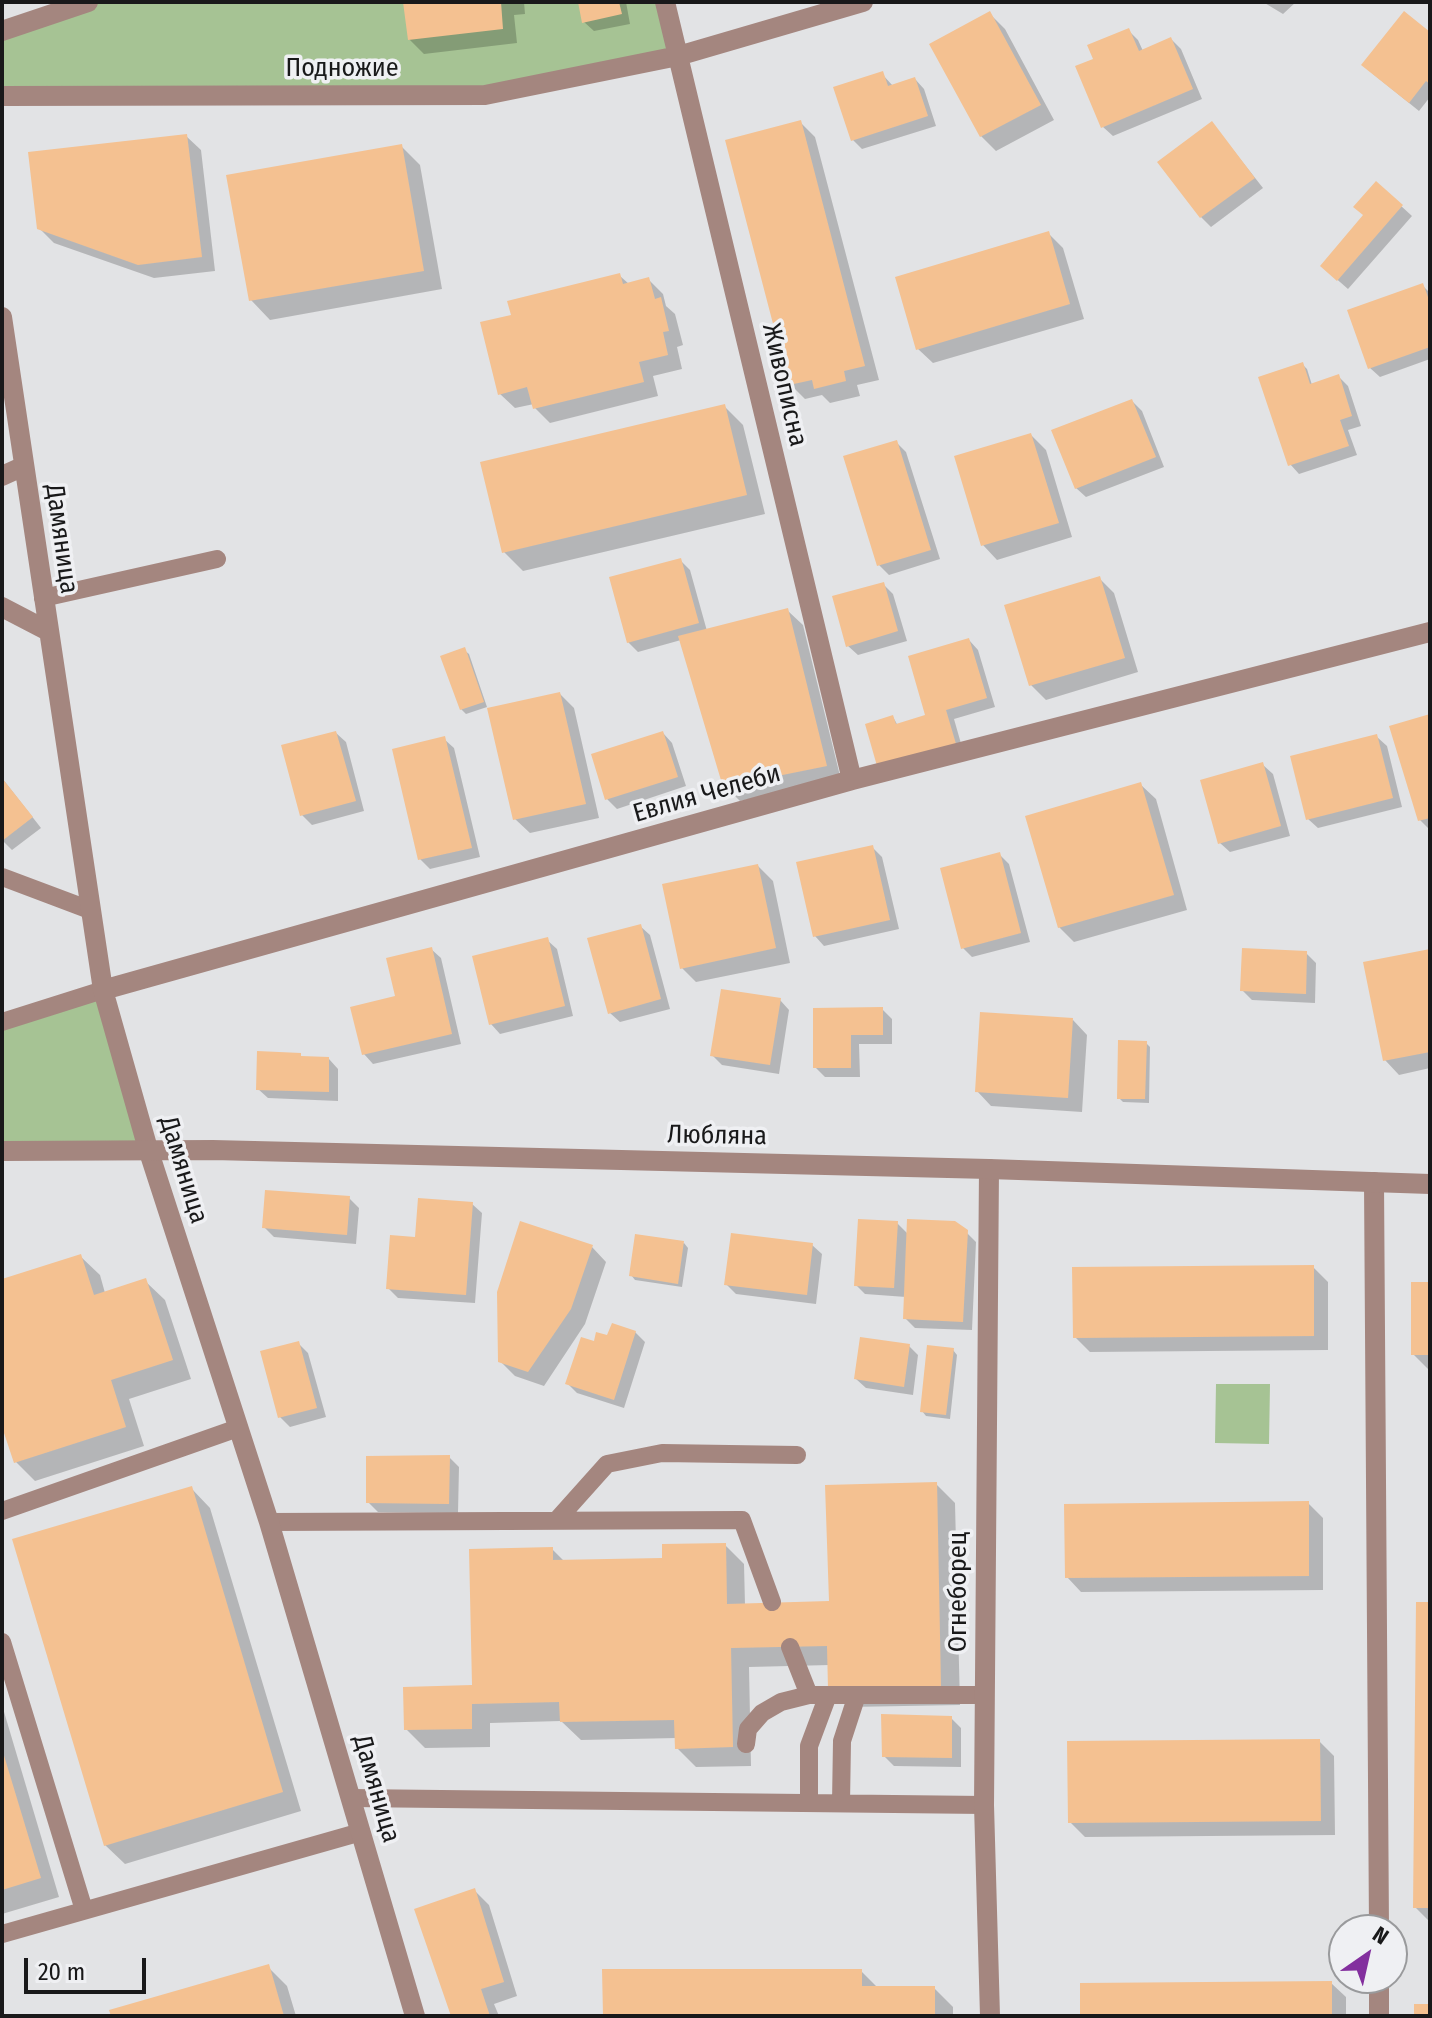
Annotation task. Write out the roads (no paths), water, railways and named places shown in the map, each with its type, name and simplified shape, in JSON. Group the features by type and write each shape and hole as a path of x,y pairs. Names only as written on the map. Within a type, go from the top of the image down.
{"street":[{"path":"2,31 88,2"},
{"name":"Живописна","path":"665,2 852,780"},
{"name":"Подножие","path":"2,96 485,95 678,56 863,2"},
{"name":"Дамяница","path":"2,317 103,990 148,1149 269,1522 415,2016"},
{"path":"2,476 24,466"},
{"path":"2,607 48,631"},
{"name":"Евлия Челеби","path":"103,990 852,780 1430,632"},
{"name":"Любляна","path":"2,1151 148,1149 989,1169 1430,1184"},
{"name":"Огнеборец","path":"989,1169 984,1805 990,2016"},
{"path":"1374,1182 1379,1914"},
{"path":"1379,1994 1379,2016"}],"lane":[{"path":"43,598 217,559"},
{"path":"2,877 90,910"},
{"name":"Евлия Челеби","path":"2,1022 103,990"},
{"path":"2,1511 238,1428"},
{"path":"556,1521 607,1464 662,1453 797,1455"},
{"path":"269,1522 742,1520 772,1602"},
{"path":"2,1642 84,1910"},
{"path":"790,1647 818,1695 809,1746 809,1803"},
{"path":"746,1744 748,1729 762,1713 781,1702 818,1695 985,1695"},
{"path":"841,1803 842,1741 857,1695"},
{"path":"351,1798 984,1805"},
{"path":"2,1934 361,1832"}]}
